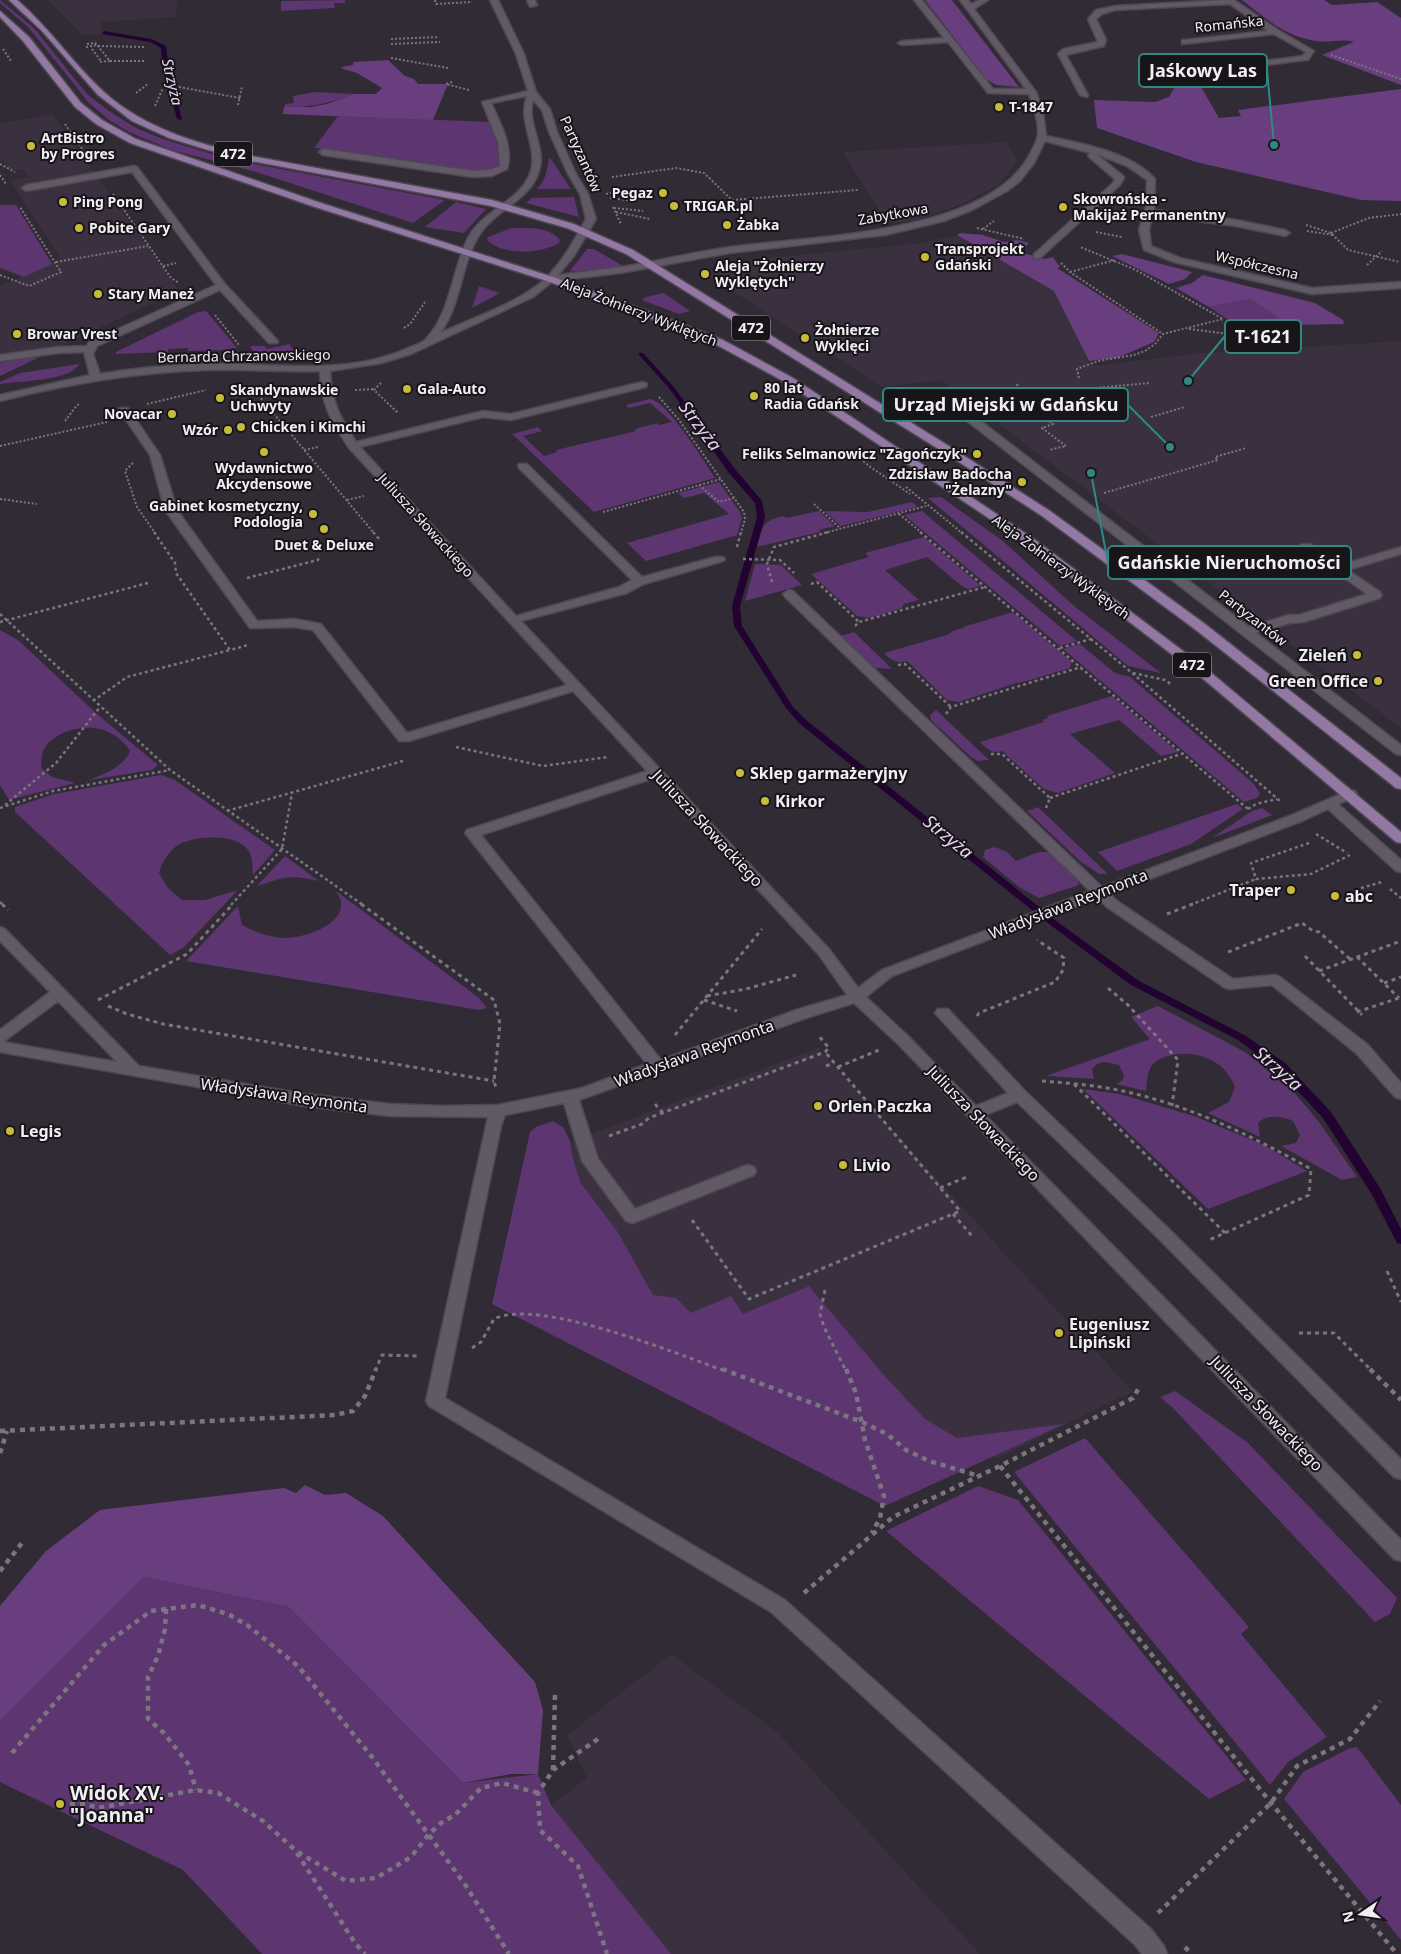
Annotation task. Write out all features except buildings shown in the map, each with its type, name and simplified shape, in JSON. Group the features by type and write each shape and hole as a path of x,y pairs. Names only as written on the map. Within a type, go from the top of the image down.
{"main road":[{"name":"Aleja Żołnierzy Wyklętych","path":"13,0 31,14 95,88 112,104 136,119 177,138 240,156 504,206 584,231 615,244 651,264 920,432 1075,534 1248,664 1401,785"},
{"name":"Aleja Żołnierzy Wyklętych","path":"2,16 26,39 78,105 99,122 133,141 315,204 550,279 696,332 758,363 814,396 1030,541 1199,670 1350,794 1401,839"}],"street":[{"name":"Partyzantów","path":"494,0 520,54 532,92 546,109 553,132 572,174 584,194 591,218 568,256 550,279"},
{"path":"918,0 991,91 1032,92"},
{"path":"964,0 1032,92 1039,112 1042,138"},
{"path":"970,8 984,0"},
{"path":"1084,95 1062,54 1066,51 1101,44 1102,40 1092,19 1098,12 1127,7 1231,1 1276,32 1310,51 1305,58 1228,68"},
{"name":"Romańska","path":"1185,42 1276,32"},
{"path":"902,43 949,40"},
{"name":"Partyzantów","path":"467,253 478,231 529,183 534,172 536,159 527,110 532,92"},
{"path":"323,152 444,170 492,174 504,168 505,151 498,128 486,102 532,92"},
{"name":"Współczesna","path":"1042,138 1129,163 1145,171 1151,179 1148,212 1144,230 1147,248 1177,260 1312,291 1401,284"},
{"name":"Zabytkowa","path":"550,279 749,247 885,232 941,219 990,197 1017,179 1030,163 1042,138"},
{"name":"Współczesna","path":"1037,256 1116,184 1120,178 1082,148"},
{"path":"26,188 134,169 222,286 272,341"},
{"path":"1148,212 1236,223 1285,233"},
{"name":"Bernarda Chrzanowskiego","path":"427,342 440,329 467,253"},
{"name":"Bernarda Chrzanowskiego","path":"0,398 96,378 157,370 207,367 325,370 364,365 389,359 520,300 550,279"},
{"path":"96,378 89,360 89,349 93,344 106,336 222,286"},
{"path":"0,358 58,350 89,349"},
{"name":"Juliusza Słowackiego","path":"325,370 326,392 331,410 353,446 824,952 857,997 903,1040 1401,1553"},
{"path":"353,446 482,414 512,417 642,385"},
{"name":"Partyzantów","path":"954,394 953,400 957,408 1401,751"},
{"path":"124,410 148,442 155,455 171,510 254,625 294,622 317,627 404,738 577,686"},
{"path":"523,466 640,581"},
{"path":"1247,632 1376,596 1306,546"},
{"path":"1339,569 1401,550"},
{"path":"513,620 623,590 640,581 719,559"},
{"path":"788,594 1112,904 1230,984 1275,980 1362,1048 1401,1093"},
{"path":"656,772 472,833 658,1067"},
{"name":"Władysława Reymonta","path":"0,1047 306,1100 390,1110 441,1112 498,1111 570,1096 658,1067 802,1014 857,997 887,973 1297,818 1350,794"},
{"path":"1329,803 1401,868"},
{"path":"0,932 135,1071"},
{"path":"0,1038 59,993"},
{"path":"943,1014 1019,1095 1164,1234 1401,1471"},
{"path":"974,1113 1019,1095"},
{"path":"570,1096 590,1161 632,1218 748,1170"},
{"path":"498,1111 493,1126 435,1400 778,1606 1143,1937 1156,1954"}],"path":[{"path":"435,0 436,4 472,2"},
{"path":"391,39 439,37"},
{"path":"391,44 440,42"},
{"path":"87,44 95,43 110,61"},
{"path":"80,48 98,46 144,47"},
{"path":"2,47 10,61"},
{"path":"92,49 101,61 146,61"},
{"path":"1310,51 1323,52 1401,79"},
{"path":"391,58 448,68"},
{"path":"452,82 446,84 476,93 486,102"},
{"path":"134,94 148,84"},
{"path":"179,87 240,98"},
{"path":"238,106 242,87"},
{"path":"152,114 162,88"},
{"path":"64,124 171,278 184,286"},
{"path":"612,177 676,168 704,173 732,200 858,190"},
{"path":"0,174 10,190"},
{"path":"624,190 603,194 610,198 634,201"},
{"path":"610,198 618,221 623,226"},
{"path":"0,275 29,286 61,272 16,200"},
{"path":"614,208 643,211"},
{"path":"616,212 650,219"},
{"path":"1331,233 1369,218 1401,214"},
{"path":"973,227 1025,239"},
{"path":"1089,230 1124,237"},
{"path":"1050,244 1058,260 1070,272 1163,334 1223,319 1170,286 1106,256"},
{"path":"56,262 148,246"},
{"path":"1363,269 1382,251"},
{"path":"1070,272 1116,260"},
{"path":"163,266 176,263"},
{"path":"1170,286 1174,285"},
{"path":"403,328 410,324 426,301"},
{"path":"215,314 242,349"},
{"path":"1186,329 1230,334"},
{"path":"1079,378 1076,369 1080,366 1125,358 1158,344 1163,334"},
{"path":"381,382 374,390 400,415"},
{"path":"1042,416 1095,388 1149,383"},
{"path":"1017,384 1021,400 1053,424 1042,428 1066,446 1042,452"},
{"path":"252,387 380,540"},
{"path":"355,390 376,388"},
{"path":"124,410 209,390"},
{"path":"656,394 679,420 744,512 745,519 736,551"},
{"path":"65,421 77,405 84,403"},
{"path":"270,408 290,405"},
{"path":"1151,417 1185,408"},
{"path":"304,450 318,446"},
{"path":"1100,494 1213,462 1218,460 1214,458 1246,448"},
{"path":"849,449 869,466 927,506 1091,639 1284,805"},
{"path":"601,513 721,479"},
{"path":"699,485 719,502 734,498"},
{"path":"347,500 364,496"},
{"path":"0,499 37,504"},
{"path":"814,504 840,529"},
{"path":"766,560 774,547 927,506"},
{"path":"898,514 1184,753 1248,809"},
{"path":"225,584 318,560 319,556"},
{"path":"738,560 780,560"},
{"path":"0,622 148,583"},
{"path":"859,622 985,587"},
{"path":"0,614 170,770 346,892 494,1000 500,1024 494,1081 497,1093"},
{"path":"1059,648 1091,639"},
{"path":"93,701 127,677 230,650"},
{"path":"951,706 1081,667"},
{"path":"1131,672 1165,680 1172,685"},
{"path":"1,808 56,762 100,707"},
{"path":"454,746 544,766 608,757"},
{"path":"1050,798 1184,753"},
{"path":"1,808 53,791 170,770"},
{"path":"74,1009 98,1000 186,954 282,849 292,793"},
{"path":"1256,879 1251,864 1309,843"},
{"path":"1171,912 1256,879 1311,874 1350,855"},
{"path":"1361,888 1382,882"},
{"path":"0,902 14,916"},
{"path":"1199,964 1302,922 1313,932 1319,932 1350,959"},
{"path":"670,1040 762,929"},
{"path":"976,1018 979,1013 1055,982 1063,970 1064,958 1035,939"},
{"path":"1319,971 1401,941"},
{"path":"1305,956 1364,1017"},
{"path":"1357,957 1400,998"},
{"path":"705,998 746,989 796,974"},
{"path":"1384,983 1401,977"},
{"path":"1108,988 1129,1006 1178,1060 1172,1106"},
{"path":"705,998 741,1012"},
{"path":"1385,1002 1400,998"},
{"path":"98,1000 104,1005 127,1014 163,1024 494,1081"},
{"path":"585,1145 642,1124 649,1118 825,1052 829,1048 818,1035"},
{"path":"838,1068 882,1048"},
{"path":"677,1199 749,1299 960,1211 825,1052"},
{"path":"826,1066 834,1063"},
{"path":"1040,1081 1118,1090 1211,1118 1262,1141 1311,1169 1310,1195 1207,1241 1205,1247"},
{"path":"1073,1084 1225,1233"},
{"path":"655,1104 663,1113"},
{"path":"940,1188 969,1176"},
{"path":"953,1214 972,1236"},
{"path":"1387,1271 1401,1302"},
{"path":"825,1290 820,1314 824,1327 841,1358 856,1393 865,1440 884,1496 880,1518 870,1536"},
{"path":"472,1348 478,1347 483,1342 485,1332 491,1320 499,1316 520,1314 557,1318 624,1334 862,1422 887,1434 906,1450 929,1461 979,1476"},
{"path":"1291,1333 1334,1333 1401,1400"},
{"path":"0,1431 335,1415 353,1411 365,1396 382,1355 443,1356"},
{"path":"800,1597 893,1517 1000,1466 1133,1398 1140,1386"},
{"path":"0,1453 7,1431"},
{"path":"1000,1466 1271,1804 1397,1954"},
{"path":"0,1572 22,1543"},
{"path":"12,1753 104,1645 151,1611 198,1605 228,1614 247,1625 298,1666 372,1757 429,1834 466,1886 509,1954"},
{"path":"166,1609 165,1629 158,1656 148,1677 148,1719 164,1733 189,1765 196,1790"},
{"path":"553,1770 554,1694"},
{"path":"1158,1913 1271,1804 1297,1766 1350,1739 1380,1701"},
{"path":"598,1739 553,1770 538,1793 540,1830 578,1866 607,1954"},
{"path":"60,1804 85,1804 98,1808 196,1790 218,1793 263,1821 295,1850 346,1881 376,1878 411,1857 429,1834 441,1823 455,1815 481,1788 502,1783 538,1793"},
{"path":"295,1850 355,1943 365,1954"}],"shaded area":[{"path":"0,0 34,28 87,94 136,128 163,139 228,159 445,200 413,223 256,172 172,150 129,132 109,120 89,103 29,28 0,3"},
{"path":"48,0 177,0 176,17 101,22 101,34 83,35"},
{"path":"345,0 345,3 334,3 335,8 281,11 281,1"},
{"path":"925,0 952,0 1019,87 996,85 986,79"},
{"path":"1242,0 1324,0 1332,5 1377,2 1401,18 1401,85 1322,55 1354,42 1305,39 1276,26"},
{"path":"388,60 405,76 414,79 418,84 448,84 433,120 283,114 284,107 311,107 327,104 353,94 376,94 382,88 357,73 341,67 353,65 353,62"},
{"path":"1179,79 1201,87 1219,118 1241,116 1238,110 1401,89 1401,201 1361,200 1196,162 1097,128 1094,100 1155,102 1169,97"},
{"path":"315,92 353,94 320,104 285,107 285,104 294,103 293,96"},
{"path":"53,115 179,291 40,355 0,364 0,286 52,264 60,257 10,180 28,177 23,169 10,171 3,161 0,161 0,123"},
{"path":"338,116 491,122 494,128 500,165 487,171 468,171 349,154 331,149 314,148"},
{"path":"1006,142 1017,161 996,186 960,205 913,221 887,223 843,152"},
{"path":"549,158 571,189 537,189 547,171"},
{"path":"574,197 579,217 526,203 532,198"},
{"path":"456,202 486,209 464,233 425,227"},
{"path":"0,205 16,205 52,264 24,277 0,268"},
{"path":"511,228 544,230 556,235 560,240 559,243 551,247 523,252 503,249 487,240 488,237"},
{"path":"960,233 983,235 1004,242 1018,240 1029,243 1020,252 1045,259 1053,257 1060,267 1057,268 1159,333 1154,342 1117,358 1089,361 1054,291 957,235"},
{"path":"957,235 1054,291 1091,366 1202,353 1401,341 1401,728 941,380 882,387 703,272 769,258 922,243"},
{"path":"587,249 594,249 623,266 598,271 570,271"},
{"path":"1122,254 1192,272 1185,279 1169,284 1112,256"},
{"path":"1203,275 1315,303 1343,320 1344,324 1288,325 1251,299 1209,307 1176,288 1192,283"},
{"path":"479,286 500,293 472,308"},
{"path":"664,293 690,311 679,314 642,300 646,297"},
{"path":"1251,299 1288,325 1239,327 1209,307"},
{"path":"198,312 207,312 237,348 229,350 188,351 188,348 168,349 168,352 116,354 116,352"},
{"path":"289,344 295,351 292,354 258,352 253,351 250,346 264,346 267,349"},
{"path":"44,355 0,376 0,363"},
{"path":"79,364 74,370 56,377 0,384 0,382 20,373"},
{"path":"650,399 657,402 675,420 715,478 594,512 512,434 538,427 542,431 523,436 544,456 557,452 556,450 636,431 635,429 657,423 659,425 672,422 650,403 629,408 626,405"},
{"path":"719,482 740,512 742,518 737,535 646,561 627,543 729,514 704,493 684,498 678,493"},
{"path":"941,497 1003,541 1074,606 1161,673 1128,666 928,498"},
{"path":"912,502 918,507 841,526 824,511 868,512"},
{"path":"819,511 835,526 819,530 820,532 757,547 762,529 767,522 784,516 786,518"},
{"path":"922,511 1077,641 1060,646 904,515"},
{"path":"924,537 981,586 968,589 963,587 927,557 885,570 919,600 904,604 902,608 870,618 857,616 811,574 869,557 865,553"},
{"path":"755,564 781,565 802,585 745,601"},
{"path":"1013,612 1072,662 1070,668 959,702 947,700 907,661 894,661 884,653 947,635 963,627"},
{"path":"0,630 18,640 97,714 158,765 152,770 89,780 118,766 130,751 119,739 105,730 94,728 74,729 56,736 49,742 41,759 42,769 52,777 75,783 9,800 0,785"},
{"path":"854,632 892,669 875,668 840,636"},
{"path":"1080,644 1115,673 1130,677 1254,784 1260,794 1257,798 1244,802 1063,649"},
{"path":"1112,696 1178,752 1161,756 1119,720 1070,734 1115,773 1058,793 1044,789 1002,751 995,752 990,750 980,742 1044,722 1042,720 1048,718 1047,716"},
{"path":"936,710 989,760 978,761 972,758 931,720 930,715"},
{"path":"161,775 175,780 275,850 253,875 252,858 247,848 229,839 196,839 178,845 168,854 159,873 167,887 182,900 205,900 238,890 183,948 170,955 15,812 15,807 54,794"},
{"path":"1237,804 1243,809 1191,844 1117,871 1098,852"},
{"path":"1038,807 1108,874 1099,874 1080,861 1027,811"},
{"path":"1262,808 1272,815 1212,838 1252,811"},
{"path":"995,847 1007,852 1016,861 1039,852 1050,853 1073,873 1079,885 1039,898 1019,887 983,857 985,850"},
{"path":"285,856 319,881 294,877 274,880 257,886"},
{"path":"336,891 478,997 487,1008 479,1010 186,961 238,906 242,925 267,935 291,938 320,929 336,918 340,910 341,901"},
{"path":"1158,1006 1245,1052 1288,1085 1319,1122 1357,1177 1342,1180 1281,1146 1296,1143 1300,1135 1293,1121 1275,1117 1266,1118 1258,1123 1260,1137 1208,1113 1229,1102 1235,1087 1225,1070 1210,1059 1201,1056 1192,1054 1172,1055 1156,1061 1149,1071 1146,1091 1116,1084 1122,1081 1124,1075 1119,1065 1104,1062 1097,1064 1092,1069 1094,1079 1046,1076 1150,1039 1131,1017"},
{"path":"818,1048 1036,1288 1133,1391 1000,1457 963,1459 883,1374 809,1286 717,1326 616,1306 559,1146"},
{"path":"1083,1089 1120,1094 1194,1116 1264,1145 1307,1171 1208,1209"},
{"path":"553,1121 563,1127 570,1141 580,1182 617,1231 653,1295 676,1298 691,1313 731,1296 743,1314 809,1286 883,1374 925,1419 957,1438 1064,1424 885,1506 492,1304 530,1132 536,1127"},
{"path":"1175,1391 1247,1442 1397,1598 1390,1614 1375,1622 1173,1408 1160,1397"},
{"path":"1085,1438 1249,1627 1241,1634 1327,1737 1288,1762 1270,1785 1014,1472"},
{"path":"305,1485 325,1495 346,1493 383,1516 535,1682 543,1710 538,1774 511,1774 463,1783 289,1607 144,1577 0,1721 0,1606 46,1551 100,1510 284,1488 296,1493"},
{"path":"978,1486 1018,1500 1246,1780 1209,1799 886,1531"},
{"path":"144,1577 289,1607 463,1783 538,1774 551,1805 671,1954 262,1954 183,1870 0,1782 0,1721"},
{"path":"671,1654 776,1731 980,1954 671,1954 551,1805 587,1778 567,1735"},
{"path":"1357,1747 1401,1805 1401,1940 1284,1799 1303,1772 1350,1748"}],"waterway":[{"name":"Strzyża","path":"104,33 151,41 164,47 165,62 180,119"},
{"name":"Strzyża","path":"641,354 671,387 732,471 759,503 761,517 736,606 738,626 790,708 803,722 1056,925 1135,983 1242,1038 1281,1066 1327,1115 1376,1191 1401,1240"}],"place":[{"name":"T-1847","path":"999,107"},
{"name":"Jaśkowy Las","path":"1274,145"},
{"name":"ArtBistro by Progres","path":"31,146"},
{"name":"Pegaz","path":"663,193"},
{"name":"Ping Pong","path":"63,202"},
{"name":"TRIGAR.pl","path":"674,206"},
{"name":"Skowrońska - Makijaż Permanentny","path":"1063,207"},
{"name":"Żabka","path":"727,225"},
{"name":"Pobite Gary","path":"79,228"},
{"name":"Transprojekt Gdański","path":"925,257"},
{"name":"Aleja \"Żołnierzy Wyklętych\"","path":"705,274"},
{"name":"Stary Maneż","path":"98,294"},
{"name":"Browar Vrest","path":"17,334"},
{"name":"Żołnierze Wyklęci","path":"805,338"},
{"name":"T-1621","path":"1188,381"},
{"name":"Gala-Auto","path":"407,389"},
{"name":"80 lat Radia Gdańsk","path":"754,396"},
{"name":"Skandynawskie Uchwyty","path":"220,398"},
{"name":"Novacar","path":"172,414"},
{"name":"Chicken i Kimchi","path":"241,427"},
{"name":"Wzór","path":"228,430"},
{"name":"Urząd Miejski w Gdańsku","path":"1170,447"},
{"name":"Wydawnictwo Akcydensowe","path":"264,452"},
{"name":"Feliks Selmanowicz \"Zagończyk\"","path":"977,454"},
{"name":"Gdańskie Nieruchomości","path":"1091,473"},
{"name":"Zdzisław Badocha \"Żelazny\"","path":"1022,482"},
{"name":"Gabinet kosmetyczny, Podologia","path":"313,514"},
{"name":"Duet & Deluxe","path":"324,529"},
{"name":"Zieleń","path":"1357,655"},
{"name":"Green Office","path":"1378,681"},
{"name":"Sklep garmażeryjny","path":"740,773"},
{"name":"Kirkor","path":"765,801"},
{"name":"Traper","path":"1291,890"},
{"name":"abc","path":"1335,896"},
{"name":"Orlen Paczka","path":"818,1106"},
{"name":"Legis","path":"10,1131"},
{"name":"Livio","path":"843,1165"},
{"name":"Eugeniusz Lipiński","path":"1059,1333"},
{"name":"Widok XV. \"Joanna\"","path":"60,1804"}]}
